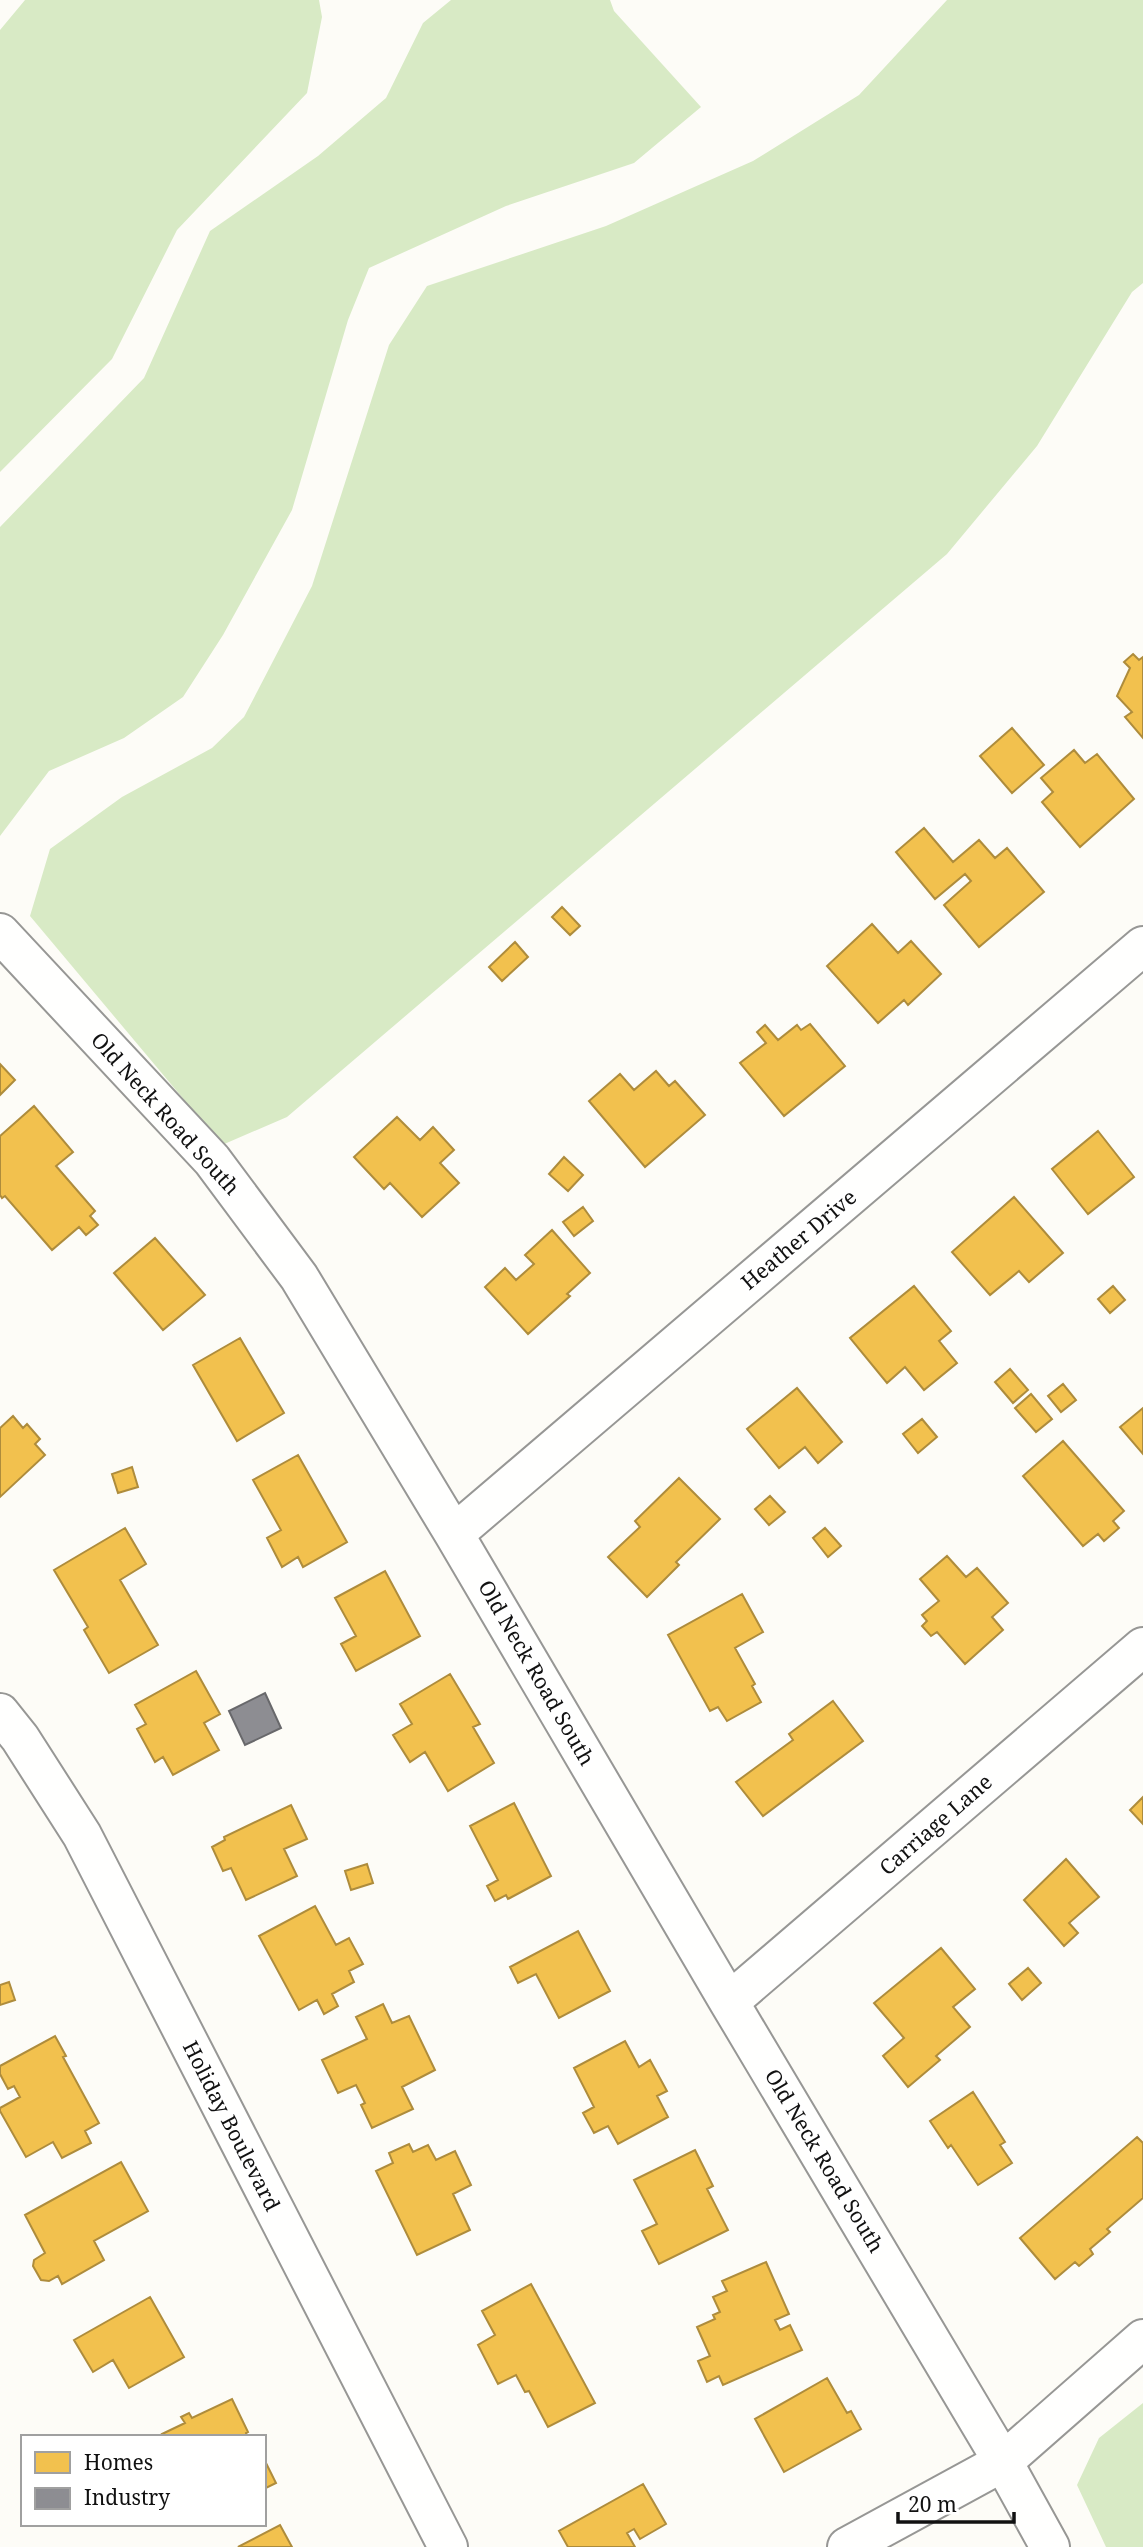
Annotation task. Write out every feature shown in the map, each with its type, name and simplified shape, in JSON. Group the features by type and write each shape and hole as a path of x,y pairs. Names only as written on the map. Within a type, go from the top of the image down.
{"street":[{"name":"Old Neck Road South","path":"0,933 212,1160 299,1277 1003,2462 1050,2547"},
{"name":"Heather Drive","path":"454,1534 1143,946"},
{"name":"Carriage Lane","path":"729,2002 1143,1647"},
{"name":"Holiday Boulevard","path":"0,1713 20,1738 82,1835 448,2547"},
{"path":"847,2547 1003,2462 1143,2339"}],"green space":[{"path":"25,0 319,0 322,17 307,93 177,230 112,359 0,472 0,30"},
{"path":"451,0 610,0 614,11 701,107 634,163 506,206 369,268 348,320 292,510 223,635 183,697 124,738 49,771 0,836 0,527 144,378 210,231 318,156 386,98 423,23"},
{"path":"947,0 1143,0 1143,283 1132,292 1037,446 947,554 287,1117 222,1145 30,916 50,849 122,797 212,748 244,717 312,586 389,345 427,286 606,226 753,161 859,95"},
{"path":"1143,2403 1143,2547 1106,2547 1077,2485 1099,2438"}],"building: Homes":[{"path":"1133,654 1139,660 1143,657 1143,738 1125,717 1132,712 1117,696 1130,668 1124,662"},
{"path":"1012,728 1044,765 1012,793 980,756"},
{"path":"1074,750 1085,763 1097,754 1134,799 1080,847 1042,802 1053,792 1041,778"},
{"path":"924,828 953,862 979,840 995,858 1007,848 1044,892 979,947 944,905 971,881 965,874 935,899 896,852"},
{"path":"562,907 580,926 570,935 552,917"},
{"path":"872,924 898,953 911,941 941,974 908,1005 904,1000 878,1023 827,966"},
{"path":"515,942 528,957 502,981 489,967"},
{"path":"810,1024 845,1066 784,1116 740,1063 766,1043 757,1032 765,1025 778,1040 797,1025 801,1030"},
{"path":"0,1064 15,1080 0,1095"},
{"path":"656,1071 669,1086 675,1081 705,1115 645,1167 589,1101 620,1074 634,1090"},
{"path":"34,1106 73,1152 56,1166 95,1211 90,1216 98,1225 86,1235 79,1227 52,1250 5,1196 2,1198 0,1195 0,1136"},
{"path":"397,1117 420,1140 433,1127 454,1150 440,1163 459,1183 422,1217 390,1183 384,1189 354,1157"},
{"path":"1098,1131 1134,1177 1088,1214 1052,1169"},
{"path":"564,1157 583,1175 568,1191 549,1174"},
{"path":"1014,1197 1063,1253 1029,1282 1019,1271 990,1295 952,1252"},
{"path":"583,1207 593,1221 574,1236 563,1222"},
{"path":"552,1230 590,1273 567,1294 570,1296 528,1334 485,1287 505,1268 516,1280 534,1264 525,1255"},
{"path":"155,1238 205,1295 163,1330 114,1273"},
{"path":"914,1286 951,1331 939,1341 957,1363 924,1390 905,1367 887,1383 850,1338"},
{"path":"1113,1286 1125,1300 1110,1313 1098,1299"},
{"path":"240,1338 284,1413 237,1441 193,1365"},
{"path":"1010,1369 1028,1390 1013,1403 995,1382"},
{"path":"1063,1384 1076,1400 1061,1412 1048,1396"},
{"path":"797,1388 842,1442 818,1463 805,1447 779,1468 747,1429"},
{"path":"1031,1394 1052,1419 1036,1432 1015,1408"},
{"path":"1143,1408 1143,1454 1120,1427"},
{"path":"13,1416 23,1428 27,1424 40,1439 35,1444 45,1455 0,1497 0,1428"},
{"path":"922,1419 937,1437 918,1453 903,1434"},
{"path":"1063,1441 1124,1511 1113,1521 1119,1528 1104,1541 1098,1534 1083,1546 1023,1476"},
{"path":"298,1455 347,1542 303,1567 298,1557 282,1567 267,1538 281,1530 253,1480"},
{"path":"132,1467 138,1487 118,1493 112,1474"},
{"path":"679,1478 720,1519 676,1562 679,1565 647,1597 608,1557 640,1527 635,1521"},
{"path":"770,1496 785,1512 769,1525 755,1509"},
{"path":"125,1528 146,1564 120,1580 158,1645 109,1673 84,1630 88,1627 54,1570"},
{"path":"825,1528 841,1546 828,1557 813,1538"},
{"path":"947,1556 966,1577 977,1568 1008,1603 992,1617 1003,1630 965,1664 937,1632 931,1636 922,1626 927,1621 922,1615 939,1601 920,1579"},
{"path":"385,1571 420,1636 356,1671 341,1644 356,1636 335,1598"},
{"path":"742,1594 763,1632 735,1648 755,1684 752,1686 761,1702 727,1721 718,1707 710,1711 668,1635"},
{"path":"196,1671 220,1714 204,1723 219,1750 173,1775 163,1757 155,1762 137,1729 146,1724 135,1705"},
{"path":"450,1674 480,1724 473,1727 494,1763 448,1791 425,1752 410,1762 393,1735 412,1724 400,1704"},
{"path":"833,1701 863,1741 763,1816 736,1782 793,1740 789,1734"},
{"path":"1143,1797 1143,1824 1130,1810"},
{"path":"514,1803 551,1876 508,1899 506,1895 495,1901 487,1886 498,1880 470,1826"},
{"path":"291,1805 307,1839 284,1849 297,1876 246,1900 231,1868 223,1871 212,1847 225,1840 224,1837"},
{"path":"1066,1859 1099,1897 1069,1923 1078,1933 1064,1946 1024,1900"},
{"path":"367,1864 373,1883 351,1890 345,1871"},
{"path":"315,1906 336,1945 349,1938 363,1964 349,1971 354,1982 332,1994 338,2006 324,2014 317,2000 299,2010 259,1936"},
{"path":"578,1931 610,1991 559,2018 536,1974 518,1983 510,1967"},
{"path":"941,1948 975,1989 953,2007 970,2027 936,2056 940,2060 908,2087 883,2056 904,2038 874,2003"},
{"path":"1028,1968 1041,1983 1022,2000 1009,1984"},
{"path":"9,1982 15,2000 0,2005 0,1985"},
{"path":"383,2004 392,2023 409,2016 435,2070 402,2087 413,2109 372,2128 361,2105 365,2103 356,2085 338,2093 322,2060 367,2039 356,2017"},
{"path":"55,2036 66,2056 63,2057 99,2123 85,2131 91,2143 62,2158 53,2142 26,2157 0,2111 0,2108 20,2097 14,2086 8,2089 0,2074 0,2066"},
{"path":"625,2041 639,2067 650,2060 667,2091 657,2096 668,2117 618,2144 608,2126 594,2133 583,2113 594,2107 574,2068"},
{"path":"973,2092 1005,2142 1000,2145 1012,2163 978,2185 951,2145 948,2148 930,2121"},
{"path":"1137,2137 1143,2143 1143,2198 1107,2229 1110,2232 1090,2249 1093,2254 1079,2266 1075,2262 1055,2279 1020,2238"},
{"path":"409,2144 413,2152 428,2145 436,2160 455,2151 471,2185 453,2194 470,2230 417,2255 376,2171 393,2163 389,2153"},
{"path":"695,2150 713,2186 707,2189 728,2230 659,2264 642,2231 657,2224 634,2180"},
{"path":"121,2162 148,2211 94,2241 104,2260 62,2284 58,2276 49,2281 41,2280 33,2266 34,2260 45,2253 25,2215"},
{"path":"766,2262 789,2314 775,2320 780,2330 790,2325 802,2350 723,2385 719,2376 707,2382 698,2361 710,2356 697,2327 715,2319 713,2315 720,2312 713,2297 727,2291 722,2281"},
{"path":"531,2284 595,2403 548,2427 529,2391 525,2392 516,2375 498,2384 478,2345 495,2335 482,2311"},
{"path":"150,2297 184,2357 129,2388 113,2360 93,2372 74,2340"},
{"path":"827,2378 847,2413 851,2411 861,2429 784,2472 755,2419"},
{"path":"232,2399 248,2432 246,2435 162,2434 185,2423 181,2417 189,2413 192,2418"},
{"path":"266,2463 276,2483 266,2488"},
{"path":"643,2484 666,2524 640,2539 634,2529 627,2533 635,2547 568,2547 559,2531"},
{"path":"280,2525 292,2547 238,2547"}],"building: Industry":[{"path":"265,1693 281,1728 245,1745 229,1711"}]}
